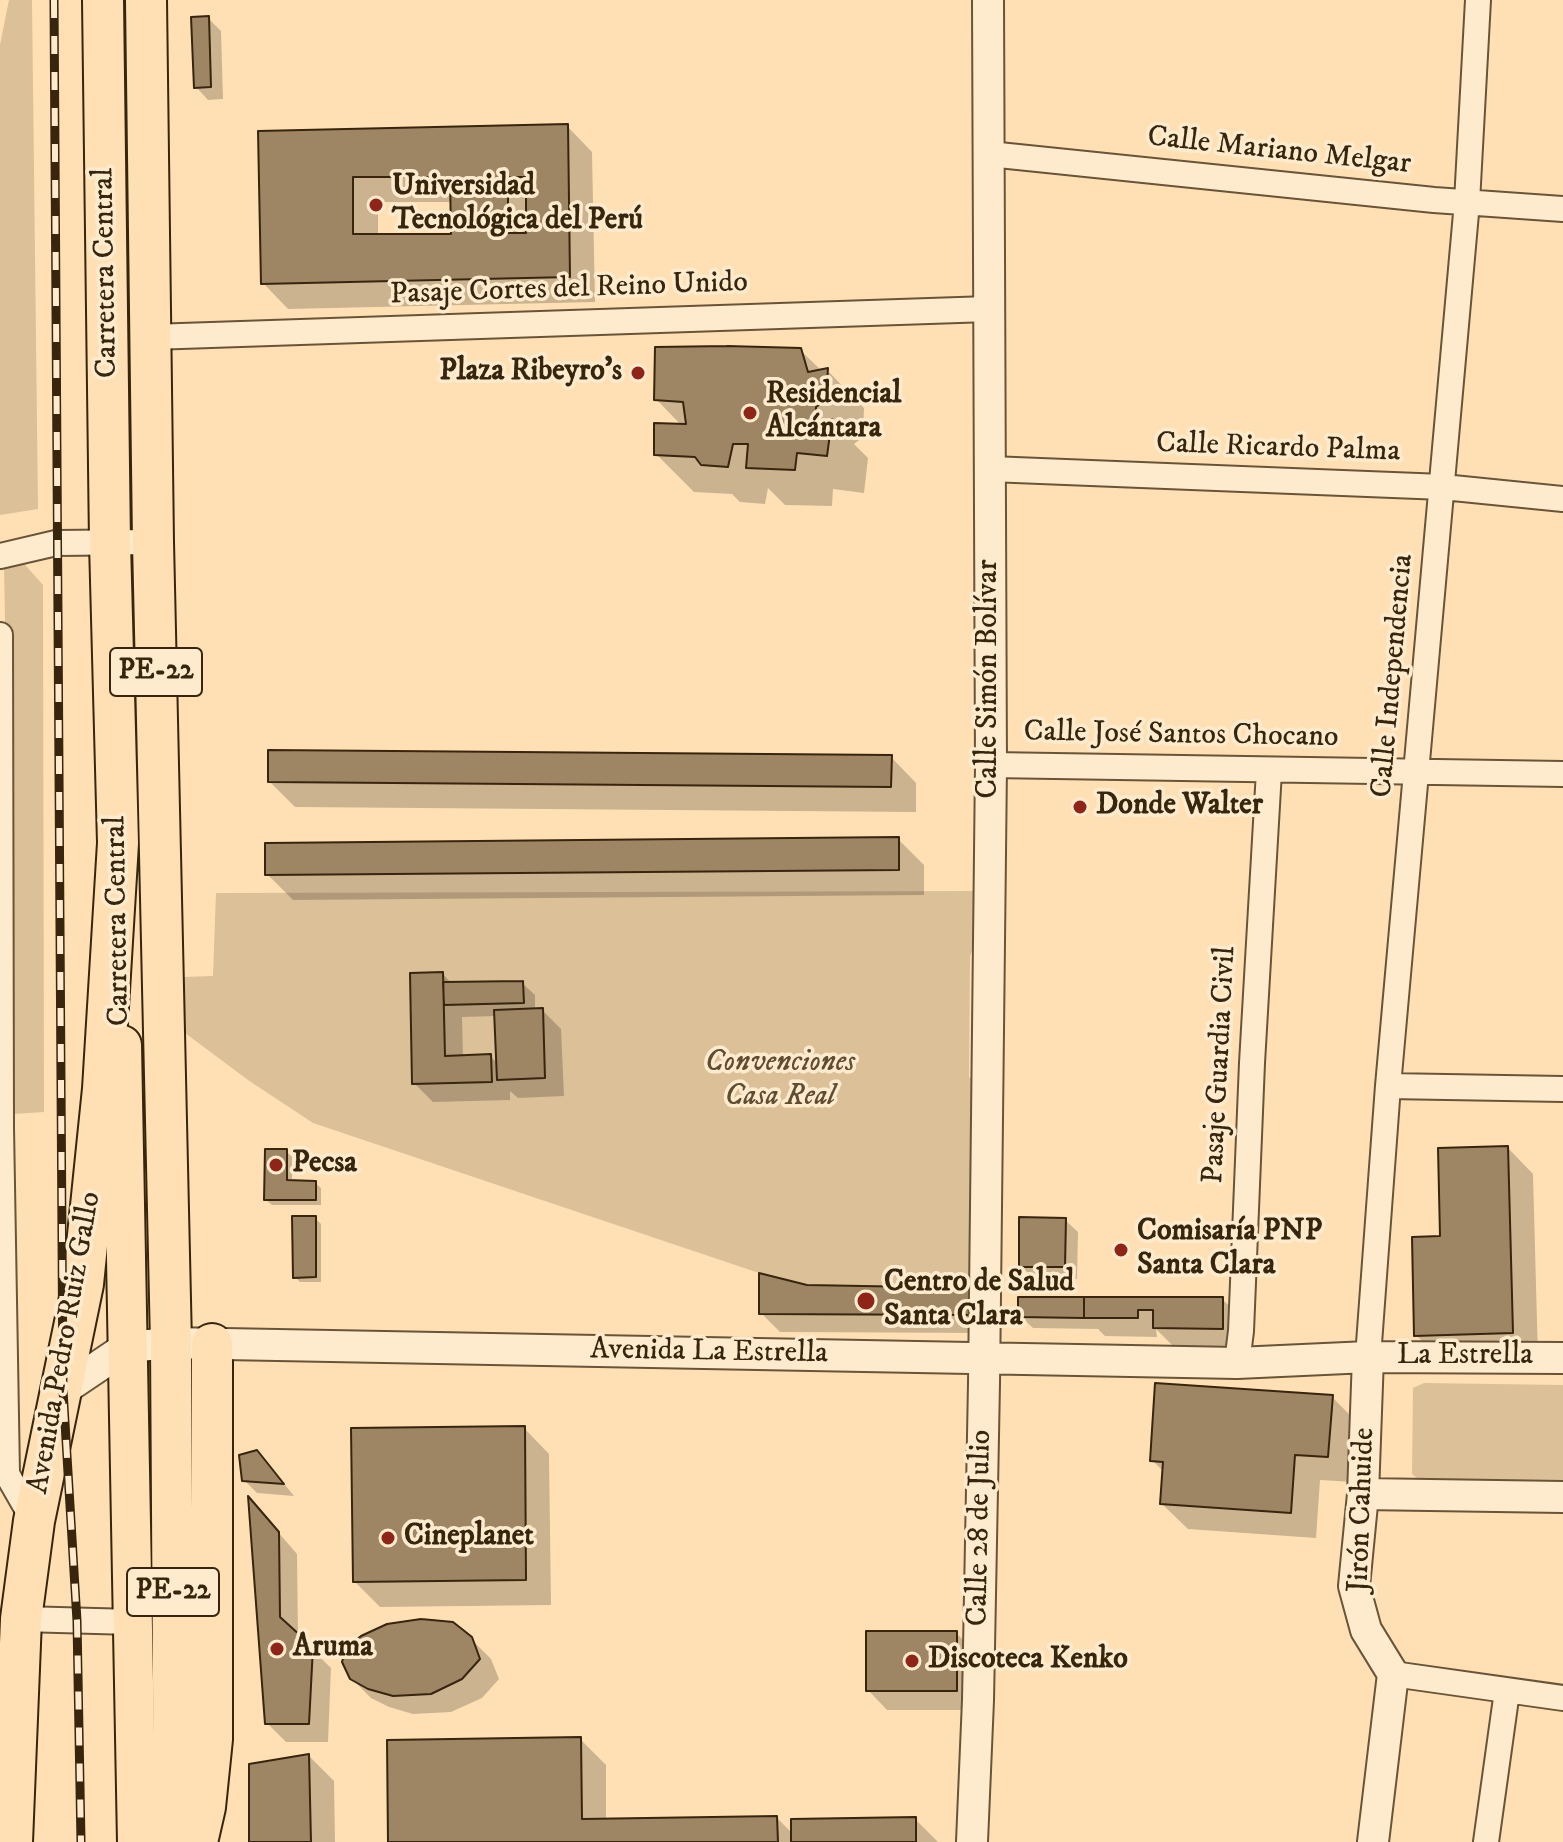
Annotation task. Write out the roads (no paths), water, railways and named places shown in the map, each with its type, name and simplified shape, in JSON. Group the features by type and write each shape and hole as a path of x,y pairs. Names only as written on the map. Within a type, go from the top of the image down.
{"highway":[{"name":"Carretera Central","path":"103,0 110,543 118,843"},
{"name":"Carretera Central","path":"146,0 153,542 171,1343 174,1842"},
{"name":"Avenida Pedro Ruiz Gallo","path":"12,1842 21,1619 34,1521 83,1284 96,1178 118,843"},
{"path":"197,1842 205,1807 212,1739 212,1344"}],"main road":[{"name":"Carretera Central","path":"118,843 137,1842"}],"street":[{"name":"Calle Simón Bolívar","path":"982,1358 991,765 988,0"},
{"name":"Calle Independencia","path":"1368,1357 1388,1086 1467,202 1478,0"},
{"name":"Calle Mariano Melgar","path":"989,154 1563,209"},
{"name":"Pasaje Cortes del Reino Unido","path":"151,337 989,309"},
{"name":"Calle Ricardo Palma","path":"990,469 1443,487 1563,499"},
{"path":"0,556 56,543 153,542"},
{"path":"0,635 0,1127 7,1474 34,1521"},
{"name":"Calle José Santos Chocano","path":"991,765 1563,774"},
{"name":"Pasaje Guardia Civil","path":"1237,1363 1269,771"},
{"path":"1388,1086 1563,1089"},
{"name":"Avenida La Estrella","path":"63,1390 127,1347 171,1343 1237,1363 1368,1357"},
{"name":"La Estrella","path":"1368,1357 1563,1358"},
{"name":"Jirón Cahuide","path":"1368,1357 1363,1494 1354,1586 1366,1630 1393,1674"},
{"name":"Calle 28 de Julio","path":"972,1842 978,1700 982,1358"},
{"path":"1363,1494 1563,1497"},
{"path":"21,1619 133,1622"},
{"path":"1373,1842 1393,1674 1563,1698"},
{"path":"1486,1842 1507,1691"}],"railway":[{"path":"54,0 63,1390 77,1621 81,1842"}],"place":[{"name":"Universidad Tecnológica del Perú","path":"376,205"},
{"name":"Plaza Ribeyro’s","path":"638,373"},
{"name":"Residencial Alcántara","path":"750,413"},
{"name":"Donde Walter","path":"1080,807"},
{"name":"Pecsa","path":"276,1165"},
{"name":"Comisaría PNP Santa Clara","path":"1121,1250"},
{"name":"Centro de Salud Santa Clara","path":"866,1301"},
{"name":"Cineplanet","path":"388,1538"},
{"name":"Aruma","path":"277,1649"},
{"name":"Discoteca Kenko","path":"912,1661"}],"park label":[{"name":"Convenciones Casa Real","path":"780,1081"}]}
